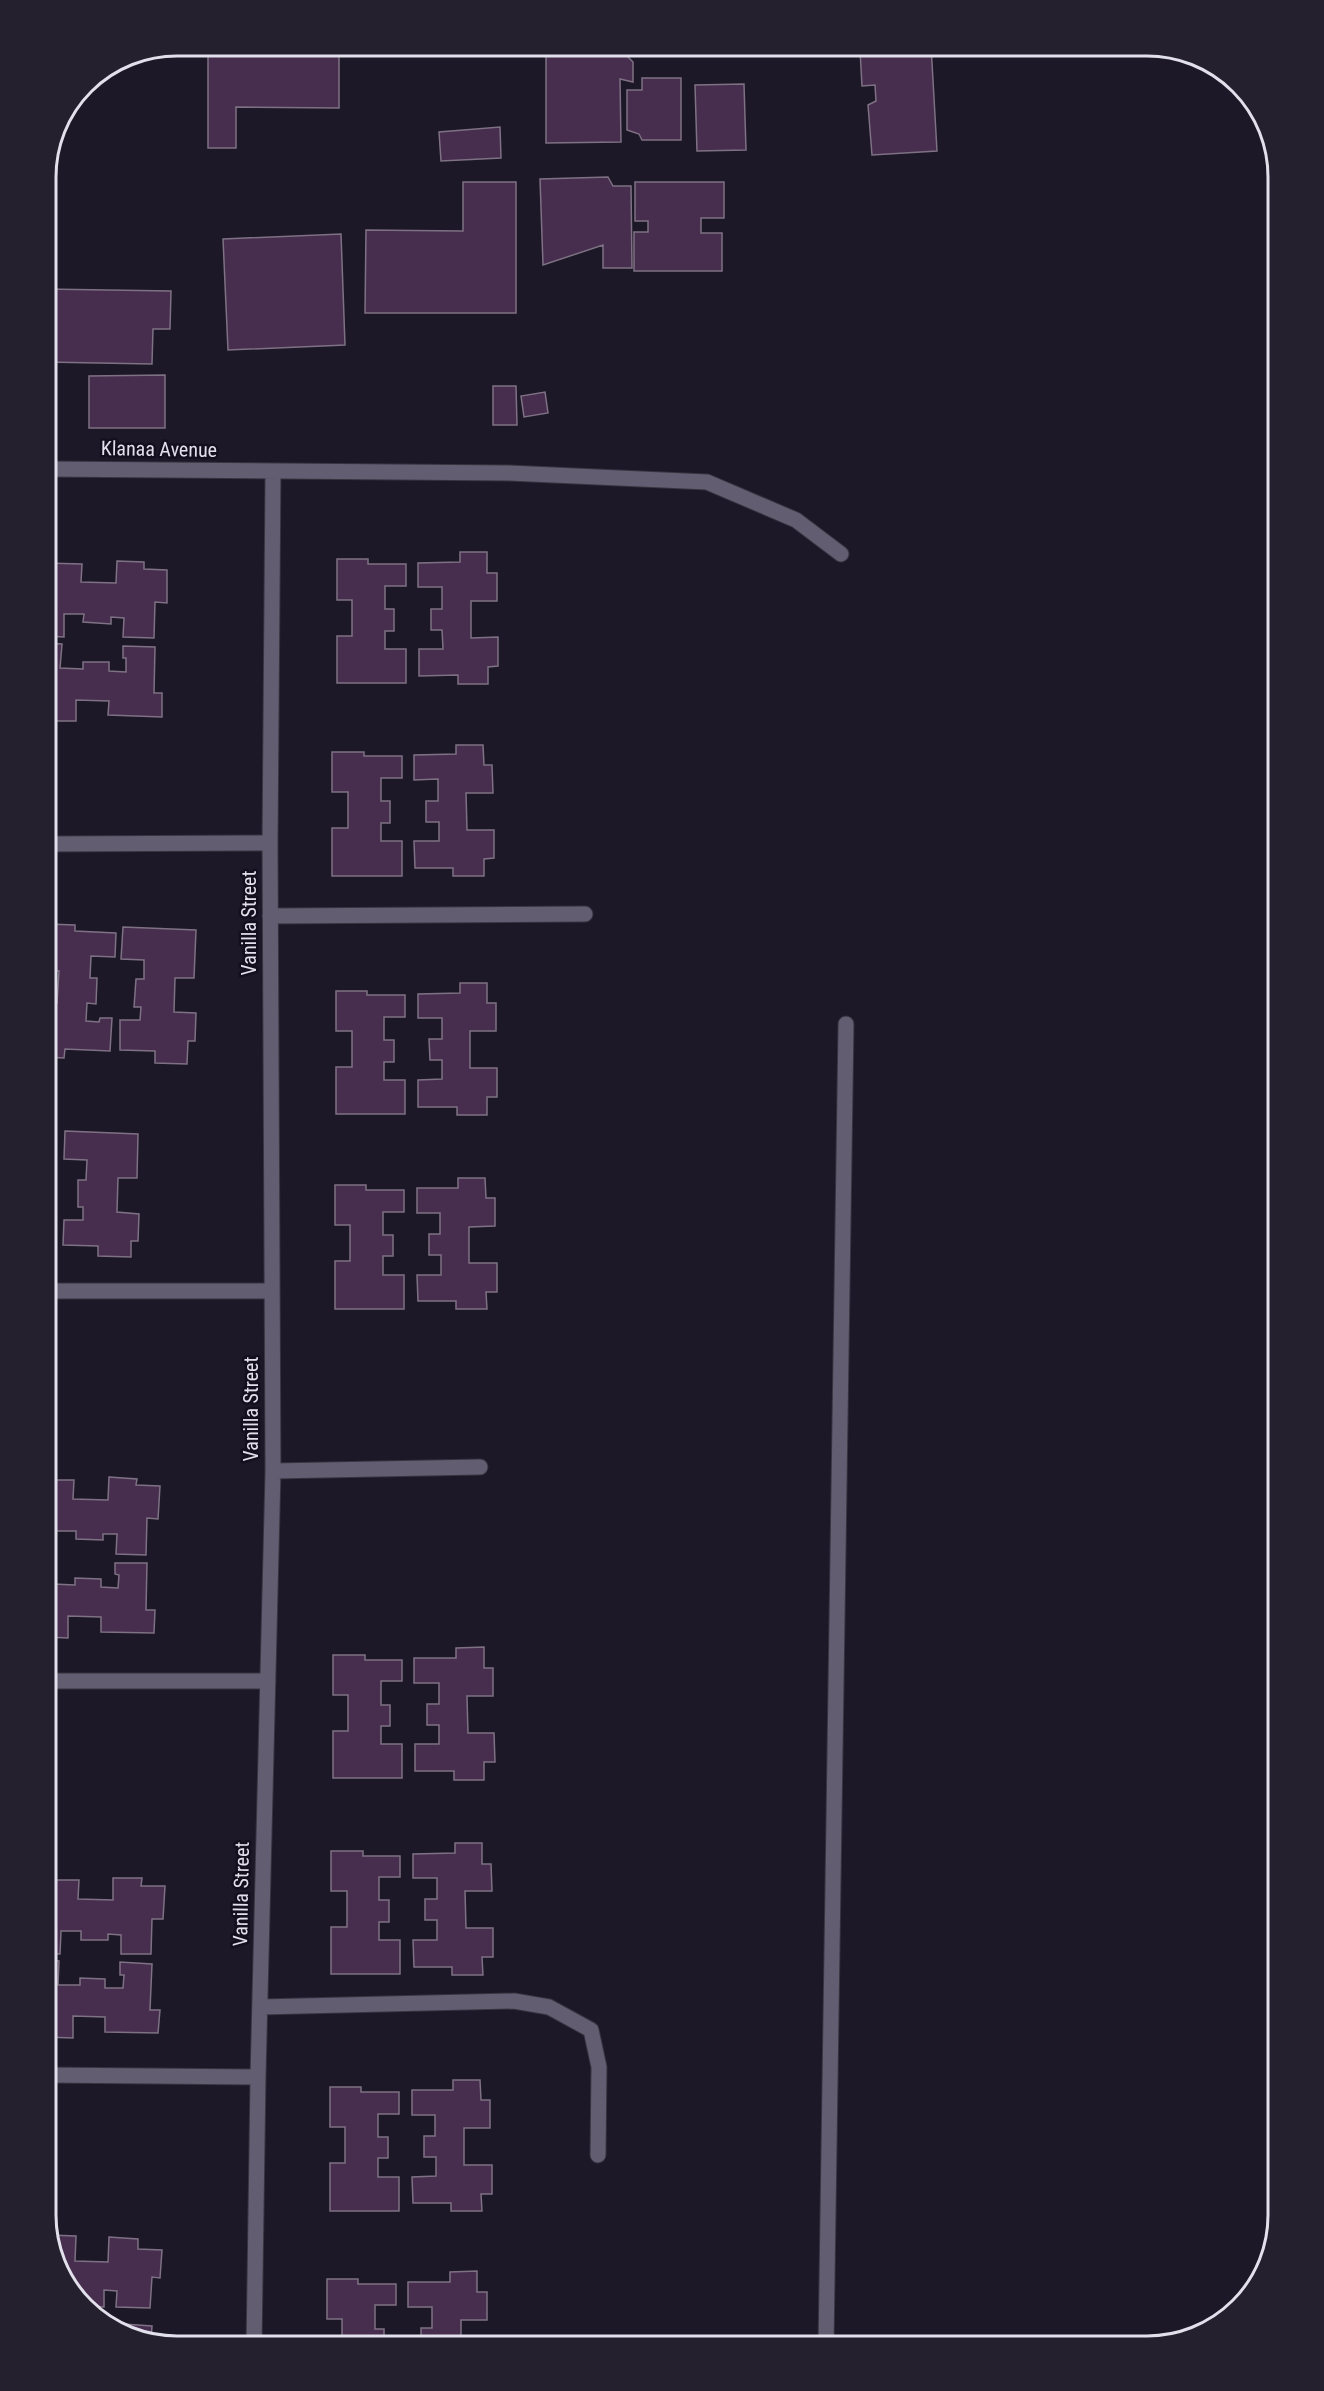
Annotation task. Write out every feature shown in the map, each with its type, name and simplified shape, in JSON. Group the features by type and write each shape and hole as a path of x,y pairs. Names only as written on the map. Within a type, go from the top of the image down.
{"street":[{"name":"Klanaa Avenue","path":"56,469 509,473 707,482 796,520 841,554"},
{"name":"Vanilla Street","path":"254,2335 273,1471 270,843 273,471"},
{"path":"56,844 270,843"},
{"path":"270,916 585,914"},
{"path":"826,2336 846,1024"},
{"path":"56,1291 271,1291"},
{"path":"273,1471 480,1467"},
{"path":"56,1681 268,1681"},
{"path":"260,2007 514,2001 549,2007 591,2030 599,2067 598,2155"},
{"path":"56,2075 258,2077"}],"building":[{"path":"208,56 339,56 339,108 236,107 236,148 208,148"},
{"path":"546,56 627,56 633,62 633,82 620,79 621,142 546,143"},
{"path":"860,56 932,56 937,151 872,155 868,105 876,101 875,85 862,86"},
{"path":"642,78 681,78 681,140 642,140 639,134 627,130 627,90 642,90"},
{"path":"744,84 746,150 697,151 695,85"},
{"path":"500,127 501,158 441,161 439,132"},
{"path":"608,177 613,186 631,186 632,268 603,268 603,245 543,265 540,179"},
{"path":"463,182 516,182 516,313 365,313 366,230 463,231"},
{"path":"635,182 724,182 724,218 701,218 701,233 722,233 722,271 634,271 634,232 648,232 648,221 635,221"},
{"path":"341,234 345,345 228,350 223,239"},
{"path":"56,289 171,291 170,329 153,329 152,364 56,362"},
{"path":"165,375 165,428 89,428 89,376"},
{"path":"493,386 516,386 517,425 493,425"},
{"path":"545,392 548,413 524,417 521,396"},
{"path":"460,552 487,552 487,573 497,573 497,601 471,601 471,638 498,637 498,666 488,667 488,684 458,684 458,675 419,676 419,649 443,649 442,630 431,630 431,609 442,609 442,587 418,587 418,563 460,562"},
{"path":"337,559 368,559 368,564 406,564 406,586 385,586 385,609 394,609 394,631 385,631 385,649 406,649 406,683 337,683 337,636 352,636 352,600 337,600"},
{"path":"117,561 144,562 144,569 167,570 167,603 155,602 154,638 123,637 124,618 111,617 111,624 83,622 84,614 64,614 64,637 56,637 56,563 82,564 81,582 116,583"},
{"path":"56,644 62,644 60,668 83,669 83,662 109,662 109,671 126,672 123,646 155,647 154,693 162,693 162,717 108,715 109,701 76,700 76,721 56,721"},
{"path":"456,745 483,745 484,765 492,765 493,793 466,793 467,830 494,830 494,858 484,859 484,876 453,876 453,868 415,868 414,841 439,841 439,822 426,822 426,801 438,801 438,779 414,780 414,755 456,754"},
{"path":"332,752 364,752 364,756 402,756 402,778 381,778 381,801 390,801 390,823 381,823 381,841 402,841 402,876 332,876 332,828 348,828 348,792 332,792"},
{"path":"56,924 75,925 75,931 116,933 115,957 91,956 90,978 97,978 96,1004 87,1003 86,1021 99,1022 100,1018 112,1018 110,1051 65,1049 64,1058 56,1058 56,1003 59,971 56,971"},
{"path":"123,927 196,930 194,978 175,978 174,1012 196,1013 195,1041 188,1041 187,1064 155,1063 155,1051 120,1050 120,1020 140,1020 141,1007 134,1007 136,979 144,979 144,960 121,959"},
{"path":"460,983 487,983 487,1003 496,1003 496,1031 470,1031 470,1068 497,1068 497,1097 487,1097 487,1115 457,1115 457,1107 418,1107 418,1080 442,1079 442,1060 430,1060 429,1039 442,1039 442,1018 418,1018 418,994 460,993"},
{"path":"336,991 367,991 367,995 405,995 405,1017 384,1017 384,1040 394,1040 394,1062 384,1062 384,1080 405,1080 405,1114 336,1114 336,1067 352,1067 352,1031 336,1031"},
{"path":"65,1131 138,1134 137,1178 118,1178 117,1212 139,1214 138,1241 131,1241 131,1257 98,1256 98,1246 63,1245 64,1220 83,1220 83,1207 78,1207 78,1180 86,1180 87,1160 64,1159"},
{"path":"458,1178 485,1178 486,1198 495,1198 495,1226 469,1227 469,1263 497,1263 497,1292 486,1292 487,1309 456,1309 456,1301 418,1301 417,1275 441,1275 441,1255 429,1255 429,1234 440,1234 440,1213 417,1213 417,1188 458,1188"},
{"path":"335,1185 366,1185 366,1190 404,1190 404,1212 383,1212 383,1235 393,1235 393,1256 383,1256 383,1275 404,1275 404,1309 335,1309 335,1261 350,1261 350,1225 335,1225"},
{"path":"109,1477 137,1479 136,1485 160,1486 158,1519 147,1518 146,1555 116,1554 117,1534 103,1534 103,1540 76,1539 76,1531 56,1531 56,1480 74,1480 73,1499 108,1500"},
{"path":"115,1563 147,1563 146,1610 155,1610 154,1633 101,1632 101,1617 68,1616 68,1638 56,1637 56,1584 75,1585 75,1578 101,1579 101,1587 118,1588 119,1575 115,1574"},
{"path":"484,1647 484,1668 493,1668 493,1696 467,1696 468,1733 494,1733 495,1762 484,1762 484,1780 454,1780 454,1771 415,1771 415,1744 439,1744 439,1725 427,1725 427,1704 439,1704 439,1683 414,1683 414,1658 456,1658 456,1648"},
{"path":"333,1655 365,1655 365,1660 402,1660 402,1681 381,1681 381,1705 390,1705 390,1726 381,1726 381,1744 402,1744 402,1778 333,1778 333,1731 348,1731 348,1695 333,1695"},
{"path":"455,1843 482,1843 482,1864 491,1864 492,1891 465,1891 466,1928 493,1928 493,1957 482,1957 483,1975 452,1975 452,1967 414,1967 413,1940 437,1940 437,1920 425,1920 425,1899 437,1899 437,1878 413,1878 413,1854 455,1853"},
{"path":"331,1851 363,1851 363,1856 400,1856 400,1877 379,1877 379,1900 389,1900 389,1922 379,1922 379,1940 400,1940 400,1974 331,1974 331,1927 347,1927 347,1891 331,1891"},
{"path":"113,1878 142,1878 141,1886 165,1886 163,1919 152,1919 151,1954 121,1954 121,1935 108,1934 108,1940 81,1940 81,1931 61,1931 60,1954 56,1954 56,1880 79,1880 78,1899 113,1900"},
{"path":"56,1961 59,1961 58,1985 80,1985 80,1978 105,1979 105,1988 123,1988 124,1975 120,1975 120,1962 152,1964 150,2010 160,2010 158,2033 105,2032 105,2017 73,2016 73,2038 56,2037"},
{"path":"453,2080 480,2080 481,2100 490,2100 490,2128 464,2128 464,2165 492,2165 492,2194 481,2194 482,2211 451,2211 451,2203 413,2203 412,2177 436,2176 436,2157 424,2157 424,2136 435,2136 435,2115 412,2115 412,2090 453,2090"},
{"path":"330,2087 361,2087 361,2092 399,2092 399,2114 378,2114 378,2137 388,2137 388,2158 378,2158 378,2177 399,2177 399,2211 330,2211 330,2163 345,2163 345,2127 330,2127"},
{"path":"58,2235 76,2236 75,2261 108,2262 109,2237 138,2239 138,2249 162,2250 160,2278 152,2277 150,2308 116,2307 117,2291 104,2290 104,2307 99,2307 86,2294 72,2275 65,2261"},
{"path":"477,2271 477,2292 487,2292 487,2320 461,2320 461,2335 421,2335 421,2328 432,2328 432,2307 408,2307 408,2282 450,2282 450,2272"},
{"path":"327,2279 358,2279 358,2284 396,2284 396,2305 375,2305 375,2329 384,2329 384,2335 342,2335 342,2319 327,2319"},
{"path":"126,2324 152,2326 152,2333"}]}
